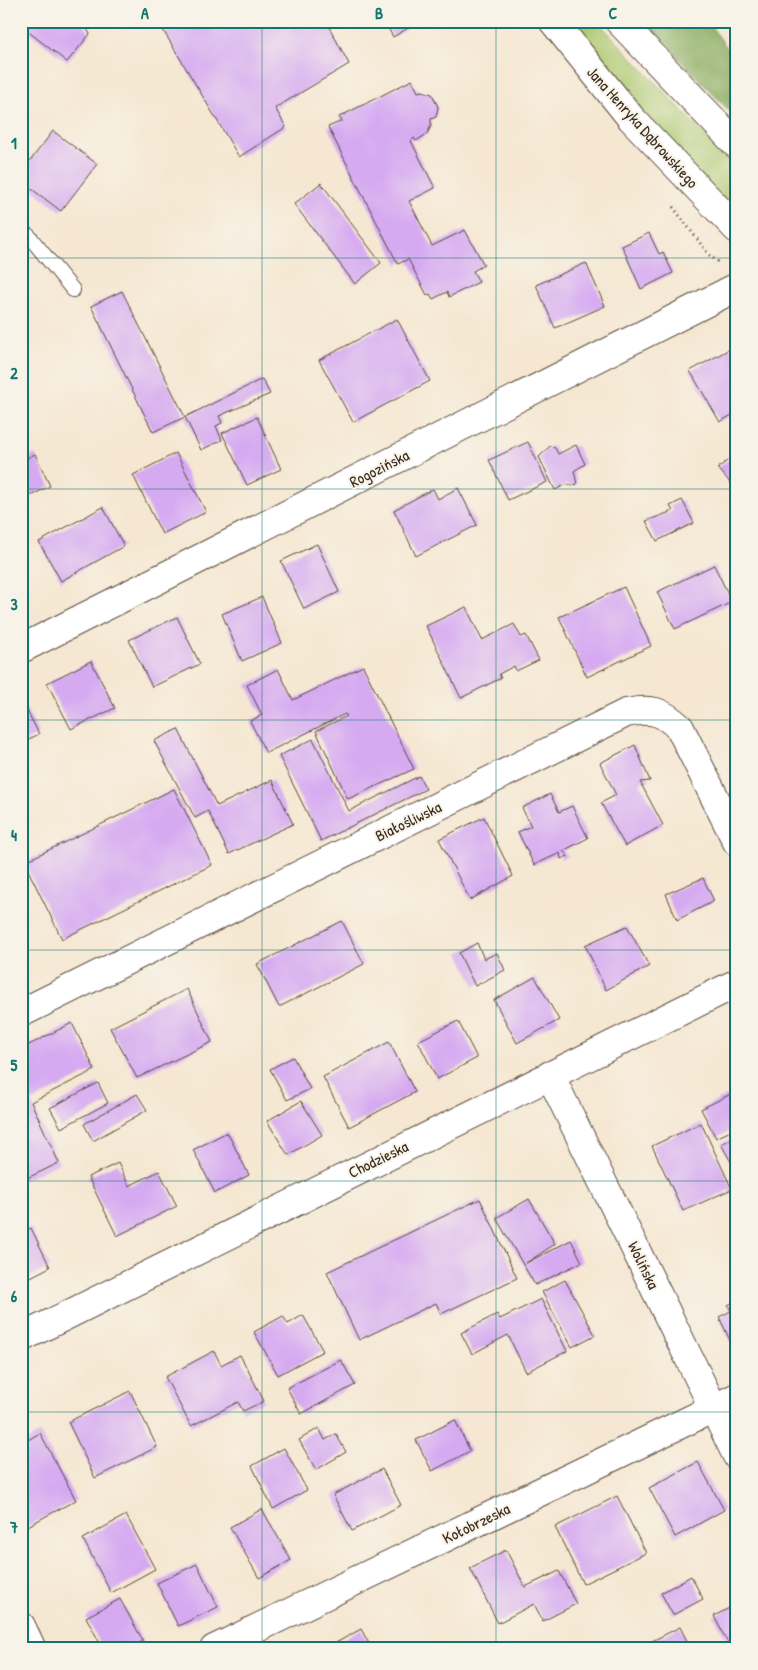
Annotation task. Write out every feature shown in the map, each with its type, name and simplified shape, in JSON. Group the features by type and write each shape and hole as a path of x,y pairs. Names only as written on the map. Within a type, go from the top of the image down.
{"street":[{"name":"Jana Henryka Dąbrowskiego","path":"553,21 631,118 737,229"},
{"path":"619,21 737,144"},
{"name":"Rogozińska","path":"21,649 737,286"},
{"name":"Białośliwska","path":"21,1013 626,712 646,709 667,715 680,728 737,842"},
{"name":"Chodzieska","path":"21,1338 737,983"},
{"name":"Wolińska","path":"550,1075 725,1403 737,1456"},
{"name":"Kołobrzeska","path":"214,1649 725,1403"},
{"path":"21,1626 32,1649"}],"lane":[{"path":"21,231 29,236 73,290"}],"green space":[{"path":"569,21 597,21 737,169 737,212 653,124"},
{"path":"643,21 707,21 737,61 737,119"}],"building":[{"path":"21,21 82,21 90,34 67,62 21,26"},
{"path":"176,21 326,21 349,64 275,108 286,127 239,157 163,30"},
{"path":"384,21 420,21 393,37"},
{"path":"412,80 418,92 422,91 432,94 438,107 436,117 431,119 431,126 427,134 416,141 414,138 411,141 435,188 409,201 432,246 465,230 484,265 473,271 479,282 449,297 447,292 433,299 430,294 427,295 408,259 398,264 328,127 342,121 339,117"},
{"path":"53,131 97,164 61,211 21,181 21,155 30,161"},
{"path":"321,183 381,263 355,284 294,204"},
{"path":"649,233 659,254 663,252 673,273 641,289 622,246"},
{"path":"586,263 605,306 555,328 536,285"},
{"path":"122,291 185,417 153,432 91,306"},
{"path":"397,319 430,381 353,422 319,360"},
{"path":"737,345 737,412 720,422 690,371"},
{"path":"262,379 270,394 219,416 222,423 216,426 222,440 201,450 185,417"},
{"path":"257,417 281,469 247,485 222,433"},
{"path":"528,442 547,482 508,500 489,460"},
{"path":"576,445 585,464 574,471 577,484 572,486 567,484 555,490 539,457 550,446 555,448 558,454"},
{"path":"176,453 206,512 162,534 133,475"},
{"path":"737,453 737,491 718,468"},
{"path":"35,454 50,486 26,498 21,487 21,461"},
{"path":"458,488 477,525 416,556 394,510 433,489 438,499"},
{"path":"682,500 694,523 657,541 646,521 673,511 670,506"},
{"path":"103,507 124,546 61,581 39,542"},
{"path":"317,544 339,592 304,609 281,561"},
{"path":"714,565 732,602 675,629 657,592"},
{"path":"624,587 651,646 587,677 559,617"},
{"path":"262,597 282,643 242,661 222,614"},
{"path":"466,607 482,640 514,624 521,637 526,635 539,660 516,671 514,666 499,674 501,678 461,698 426,626"},
{"path":"177,617 200,664 152,687 129,640"},
{"path":"91,661 115,708 71,729 47,683"},
{"path":"363,666 414,769 348,799 316,731 347,716 345,714 266,753 250,721 262,715 247,685 278,669 293,700"},
{"path":"21,699 39,734 21,743"},
{"path":"178,729 217,806 272,780 293,824 229,854 208,811 195,818 154,741"},
{"path":"313,739 349,811 419,776 426,789 321,841 279,756"},
{"path":"635,745 650,781 640,782 663,825 625,846 601,803 616,795 600,763"},
{"path":"174,789 212,865 62,939 24,862"},
{"path":"550,794 559,812 572,806 588,838 563,851 568,856 561,859 560,853 534,865 518,832 531,826 522,808"},
{"path":"484,817 513,876 470,900 439,839"},
{"path":"703,878 714,901 677,920 666,894"},
{"path":"342,921 364,964 279,1007 257,964"},
{"path":"627,926 649,966 606,990 585,945"},
{"path":"477,943 484,959 497,953 505,970 475,986 459,953"},
{"path":"535,977 559,1020 517,1043 494,1000"},
{"path":"187,989 212,1042 137,1078 110,1028"},
{"path":"458,1021 477,1058 437,1079 418,1041"},
{"path":"72,1023 95,1070 31,1102 59,1163 21,1181 21,1049"},
{"path":"389,1042 415,1092 349,1127 323,1077"},
{"path":"293,1057 310,1089 287,1100 270,1069"},
{"path":"98,1083 108,1103 61,1128 50,1108"},
{"path":"737,1091 737,1128 716,1138 701,1109"},
{"path":"137,1094 147,1110 93,1141 84,1124"},
{"path":"301,1101 322,1135 288,1155 267,1121"},
{"path":"701,1123 732,1189 683,1211 652,1146"},
{"path":"227,1132 249,1175 215,1193 193,1150"},
{"path":"737,1136 737,1173 721,1144"},
{"path":"118,1163 129,1186 159,1171 177,1206 117,1236 88,1177"},
{"path":"480,1199 517,1278 441,1314 436,1303 359,1340 327,1272"},
{"path":"529,1199 555,1244 526,1263 571,1240 582,1262 535,1285 496,1218"},
{"path":"31,1228 50,1267 21,1282 21,1233"},
{"path":"565,1280 595,1335 572,1347 542,1292"},
{"path":"541,1299 567,1351 526,1372 508,1335 472,1354 461,1333 497,1314 500,1319"},
{"path":"737,1300 737,1350 735,1351 719,1317 731,1311 728,1305"},
{"path":"303,1315 323,1351 278,1375 254,1332 283,1316 288,1324"},
{"path":"214,1351 221,1365 240,1355 264,1401 243,1411 238,1402 191,1426 165,1377"},
{"path":"341,1360 355,1385 301,1414 287,1388"},
{"path":"130,1391 157,1447 95,1478 68,1422"},
{"path":"455,1420 470,1451 432,1471 416,1440"},
{"path":"319,1428 325,1440 336,1434 346,1452 316,1470 299,1440"},
{"path":"40,1433 76,1500 26,1527 21,1519 21,1444"},
{"path":"284,1448 307,1490 273,1509 252,1466"},
{"path":"698,1462 724,1510 675,1537 649,1488"},
{"path":"382,1469 401,1505 352,1531 333,1495"},
{"path":"617,1496 646,1553 583,1584 555,1527"},
{"path":"262,1509 291,1560 259,1578 230,1527"},
{"path":"126,1515 155,1569 111,1593 83,1539"},
{"path":"506,1550 525,1587 559,1571 576,1604 543,1621 534,1604 498,1623 470,1568"},
{"path":"197,1564 218,1607 178,1626 157,1583"},
{"path":"691,1576 703,1599 673,1615 661,1593"},
{"path":"120,1599 143,1641 130,1649 103,1649 86,1617"},
{"path":"737,1604 737,1649 731,1649 714,1616"},
{"path":"680,1627 691,1649 636,1649"},
{"path":"361,1629 372,1649 325,1649"}]}
